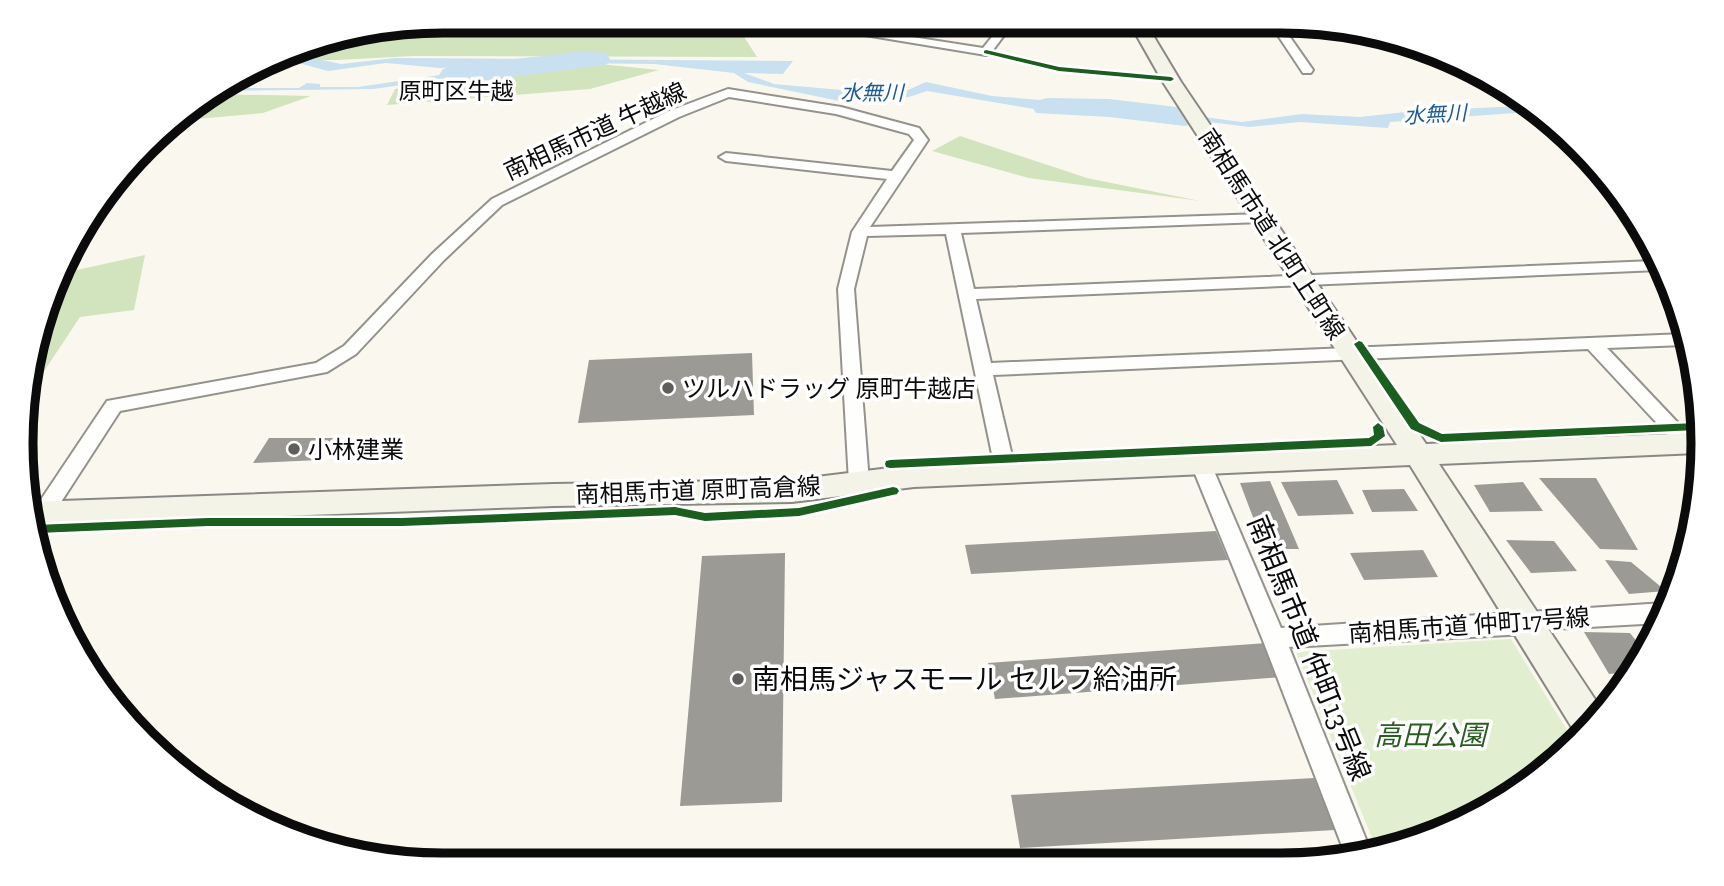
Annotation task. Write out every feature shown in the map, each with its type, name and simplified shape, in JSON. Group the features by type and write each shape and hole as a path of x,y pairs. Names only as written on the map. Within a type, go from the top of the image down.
{"street":[{"path":"863,33 986,52 1001,33"},
{"name":"南相馬市道 北町上町線","path":"1143,33 1172,82 1418,455 1586,717"},
{"path":"1282,33 1307,71"},
{"name":"南相馬市道 牛越線","path":"39,511 114,406 321,368 350,350 438,257 497,202 674,114 727,93 836,110 915,131 921,140 860,232 846,289 859,482"},
{"path":"726,157 896,176"},
{"path":"860,232 953,230 1259,213"},
{"path":"953,230 969,293 1006,473"},
{"path":"969,293 1650,266"},
{"path":"985,369 1678,339"},
{"path":"1592,343 1691,441"},
{"name":"南相馬市道 原町高倉線","path":"40,514 605,494 792,491 914,476 1691,443"},
{"name":"南相馬市道 仲町13号線","path":"1200,464 1274,638 1355,846"},
{"name":"南相馬市道 仲町17号線","path":"1274,638 1526,624 1552,619 1653,614"}],"green space":[{"path":"443,33 742,33 757,57 413,56 297,60 363,41"},
{"path":"600,64 659,70 590,89 387,105 395,89 557,66"},
{"path":"228,94 311,96 263,113 192,119"},
{"path":"960,136 1087,178 1200,201 1029,178 932,151"},
{"path":"145,255 134,310 80,317 39,380 47,337 71,271"},
{"name":"高田公園","path":"1511,639 1570,734 1530,768 1486,798 1438,822 1374,842 1296,652"}],"water":[{"path":"306,57 341,64 395,58 793,61 783,74 744,73 774,84 853,91 901,93 926,82 992,96 1127,107 1242,122 1302,114 1360,117 1414,111 1515,106 1523,113 1390,122 1388,128 1300,122 1249,127 1122,111 1125,107 1034,109 927,91 909,97 844,102 748,82 734,73 654,64 564,63 373,89 233,91 238,88 299,88 307,83 320,84 320,87 358,87 495,67 540,65 440,68 386,63 328,71 293,62"}],"building":[{"name":"ツルハドラッグ 原町牛越店","path":"752,353 754,415 578,423 589,360"},
{"name":"小林建業","path":"269,438 333,438 319,460 253,463"},
{"path":"1539,478 1596,478 1638,550 1600,549"},
{"path":"1337,480 1354,514 1298,516 1281,482"},
{"path":"1270,481 1299,549 1265,549 1240,483"},
{"path":"1523,482 1543,511 1490,512 1474,485"},
{"path":"1404,489 1418,511 1372,512 1362,490"},
{"path":"1216,531 1228,560 971,574 965,545"},
{"path":"1506,540 1554,541 1577,571 1531,573"},
{"path":"1423,550 1438,577 1364,580 1350,553"},
{"name":"南相馬ジャスモール セルフ給油所","path":"785,553 782,802 680,806 702,556"},
{"path":"1605,560 1631,562 1664,589 1629,594"},
{"path":"1584,632 1630,633 1638,643 1621,673 1609,674"},
{"path":"1267,643 1282,677 995,699 988,663"},
{"path":"1314,778 1335,830 1020,848 1011,795"}],"waterway":[{"name":"水無川","path":"453,75 522,65 541,66 579,59 596,59"},
{"name":"水無川","path":"1047,107 1109,108 1185,117"}],"cycle path":[{"path":"986,52 1059,69 1171,79"},
{"path":"1359,344 1415,426 1441,438 1690,427"},
{"path":"890,464 1371,442 1380,436 1378,427"},
{"path":"42,529 208,522 402,522 675,511 705,517 799,512 893,491"}],"place":[{"name":"ツルハドラッグ 原町牛越店","path":"668,388"},
{"name":"小林建業","path":"294,449"},
{"name":"南相馬ジャスモール セルフ給油所","path":"738,679"}],"district":[{"name":"原町区牛越","path":"456,91"}]}
